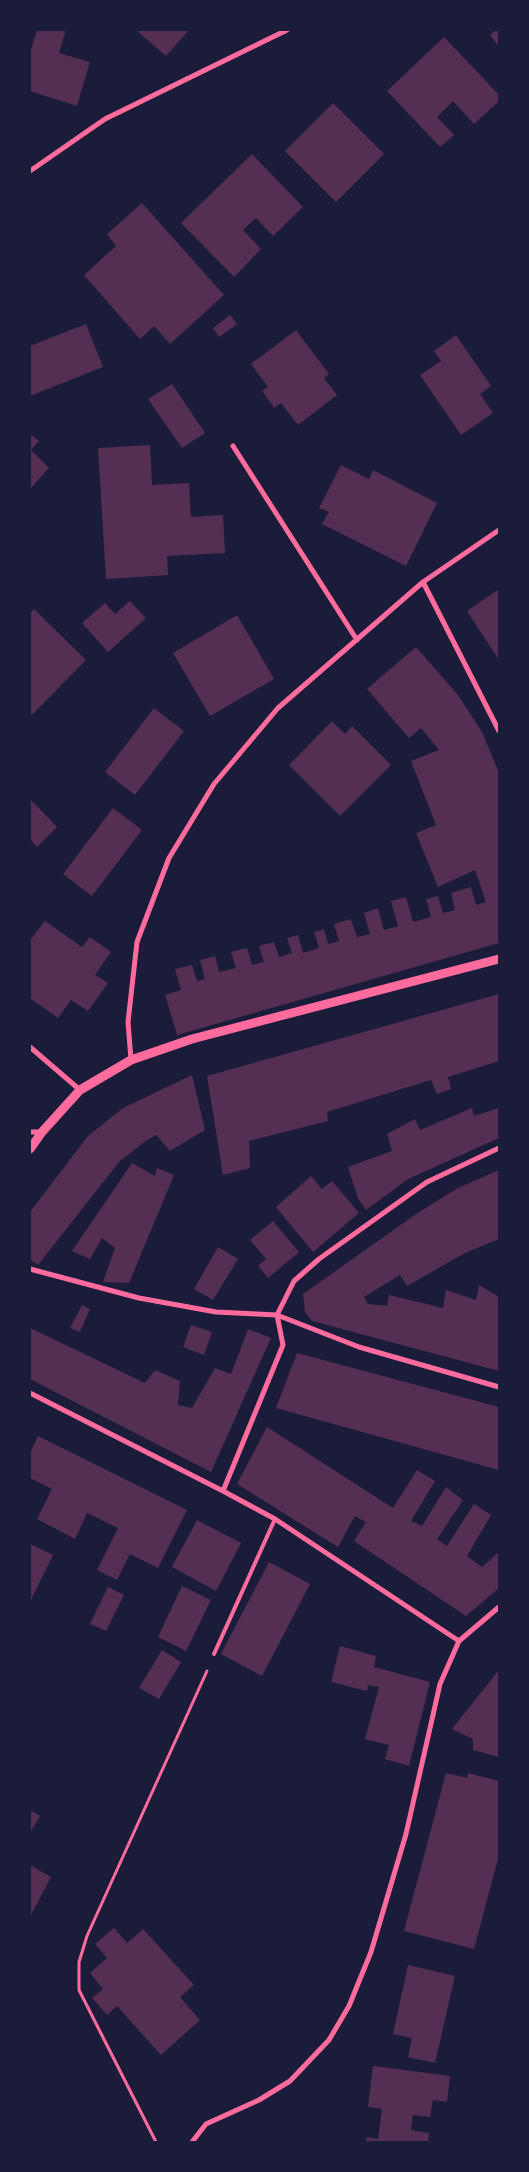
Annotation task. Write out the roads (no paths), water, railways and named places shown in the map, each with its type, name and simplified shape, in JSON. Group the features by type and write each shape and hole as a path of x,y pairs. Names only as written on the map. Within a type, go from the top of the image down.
{"street":[{"path":"30,171 106,119 287,30"},
{"path":"233,446 357,640"},
{"path":"131,1060 128,1022 137,942 169,858 214,784 278,708 423,582 499,530"},
{"path":"423,582 499,731"},
{"path":"30,1149 42,1132 80,1090 131,1060 192,1039 499,959"},
{"path":"30,1047 80,1090"},
{"path":"30,1132 42,1132"},
{"path":"223,1490 283,1345 277,1315 294,1281 319,1259 427,1182 499,1148"},
{"path":"30,1269 138,1298 216,1312 277,1315 359,1348 499,1387"},
{"path":"30,1393 223,1490 275,1519 459,1641"},
{"path":"192,2142 206,2124 259,2100 290,2081 329,2040 349,2006 371,1952 406,1834 440,1684 459,1641 499,1607"}],"lane":[{"path":"214,1654 275,1519"}]}
